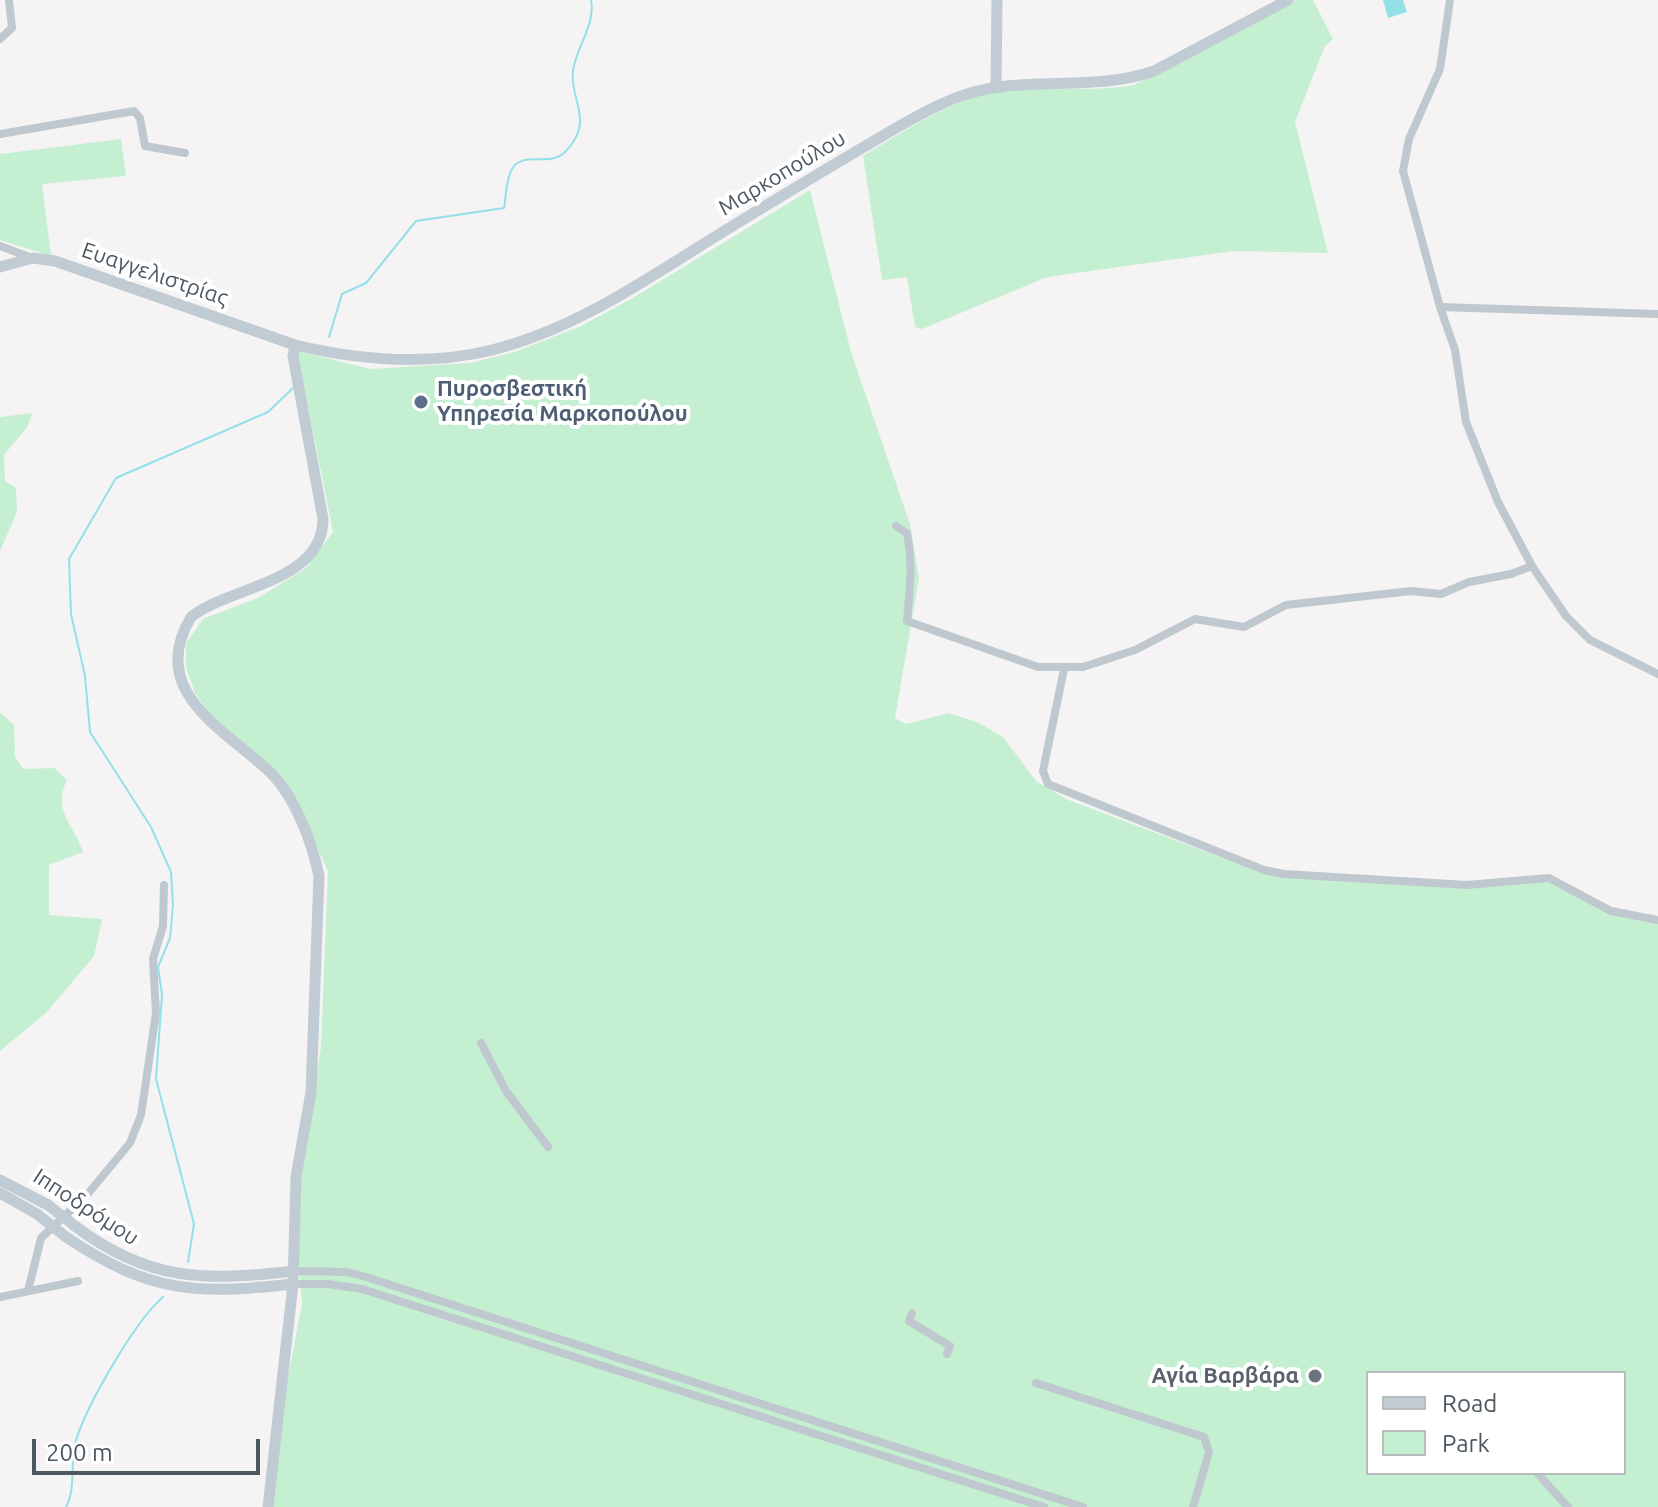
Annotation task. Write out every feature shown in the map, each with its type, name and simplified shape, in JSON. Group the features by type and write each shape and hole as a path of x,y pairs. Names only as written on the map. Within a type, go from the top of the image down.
{"main road":[{"path":"996,85 997,0"},
{"name":"Μαρκοπούλου","path":"295,345 372,360 447,357 519,342 599,309 923,113 996,85 1106,84 1132,79 1154,71 1288,0"},
{"name":"Ευαγγελιστρίας","path":"0,267 33,258 84,271 295,345"},
{"path":"268,1507 293,1284 296,1177 311,1092 319,876 314,853 289,798 273,776 199,713 188,694 178,661 181,639 191,617 292,569 316,546 323,529 293,356 295,345"},
{"name":"Ιπποδρόμου","path":"0,1180 48,1205 113,1252 172,1274 217,1278 294,1271"},
{"name":"Ιπποδρόμου","path":"0,1193 37,1214 66,1237 116,1268 169,1286 217,1291 293,1284"}],"street":[{"path":"0,39 12,28 9,0"},
{"path":"1450,0 1440,69 1403,159 1440,307 1455,350 1466,422 1477,457 1532,566 1566,616 1590,640 1658,674"},
{"path":"0,134 134,111 140,118 145,146 185,153"},
{"path":"0,246 33,258"},
{"path":"1440,307 1658,314"},
{"path":"896,526 907,533 910,547 912,582 907,621 1018,662 1064,669 1102,663 1195,619 1244,627 1286,605 1411,591 1441,594 1469,582 1522,572 1532,566"},
{"path":"1064,669 1043,771 1048,784 1241,861 1284,874 1467,885 1549,878 1611,911 1658,920"},
{"path":"28,1291 41,1238 86,1196 130,1143 141,1115 156,1013 153,959 163,926 164,885"},
{"path":"481,1043 506,1091 548,1147"},
{"path":"294,1271 347,1272 1083,1507"},
{"path":"0,1297 78,1281"},
{"path":"293,1284 328,1284 362,1289 1044,1507"},
{"path":"912,1313 909,1321 950,1346 947,1354"},
{"path":"538,1346 543,1334"},
{"path":"1036,1383 1204,1437 1209,1452 1193,1507"},
{"path":"1539,1475 1568,1507"}],"green space":[{"path":"1296,0 1313,0 1333,39 1325,46 1295,122 1328,253 1234,251 1047,277 922,329 915,327 907,277 882,280 863,156 915,125 971,98 1010,90 1134,85"},
{"path":"121,139 126,176 42,184 51,256 0,240 0,154"},
{"path":"810,190 851,352 910,524 919,578 895,718 906,724 949,713 979,723 1003,737 1036,781 1066,799 1259,872 1390,883 1536,879 1554,883 1613,915 1658,923 1658,1507 273,1507 285,1393 302,1304 297,1245 299,1181 321,1047 328,871 290,789 211,715 195,693 186,667 186,643 203,619 260,597 306,568 333,532 297,351 371,369 470,363 515,352 581,326"},
{"path":"33,413 27,427 4,455 5,481 16,488 17,512 0,551 0,417"},
{"path":"0,712 14,725 15,757 23,769 54,768 67,780 63,791 63,809 83,852 49,865 49,915 102,919 94,956 47,1012 0,1051"}],"water":[{"path":"1383,0 1403,0 1407,12 1388,18"}],"waterway":[{"path":"329,337 342,294 366,283 416,221 504,208 508,179 516,165 521,161 558,157 574,141 580,120 573,71 591,18 591,0"},
{"path":"188,1262 194,1224 156,1079 162,995 158,967 170,938 173,905 171,872 151,827 90,732 85,676 71,614 69,559 116,478 268,412 294,387"},
{"path":"66,1507 71,1491 74,1448 82,1424 126,1343 163,1297"}],"place":[{"name":"Πυροσβεστική Υπηρεσία Μαρκοπούλου","path":"421,402"},
{"name":"Αγία Βαρβάρα","path":"1315,1376"}]}
